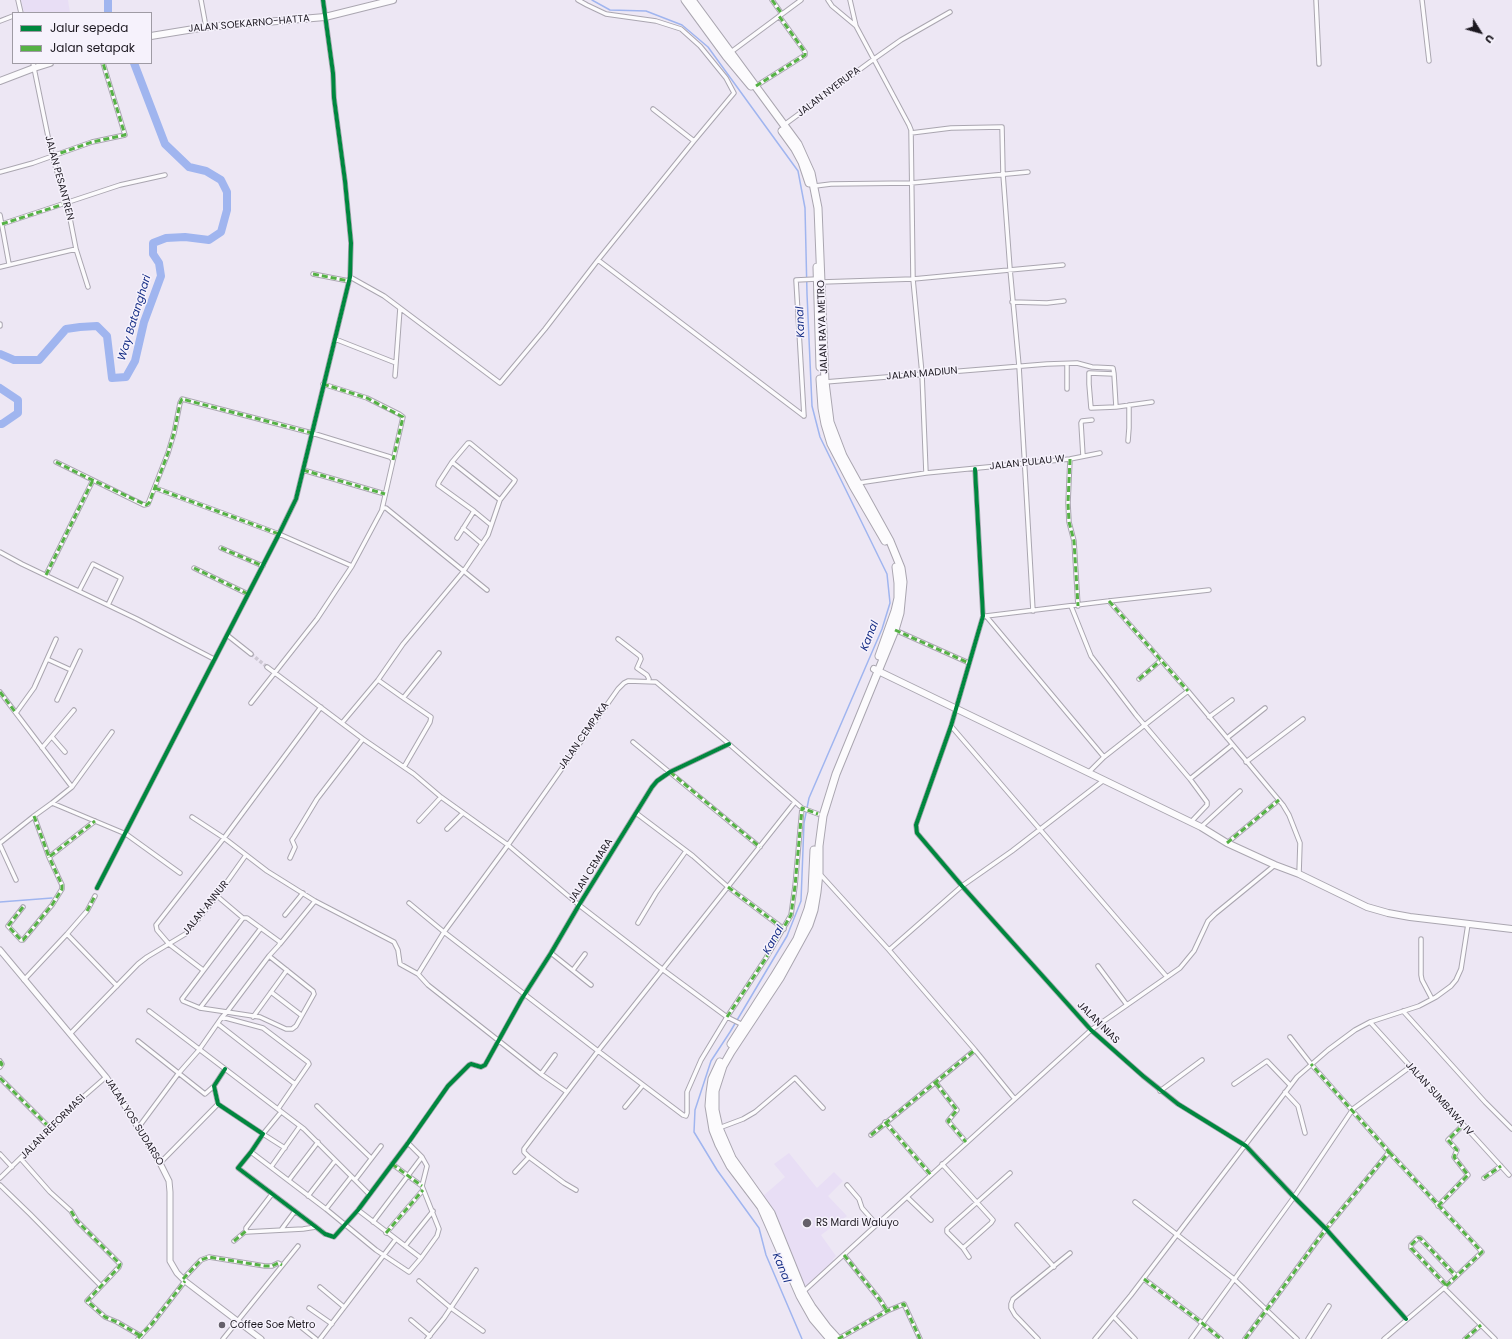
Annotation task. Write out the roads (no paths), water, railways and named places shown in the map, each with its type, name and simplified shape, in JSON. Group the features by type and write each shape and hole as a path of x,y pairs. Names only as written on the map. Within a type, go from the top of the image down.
{"highway":[{"path":"686,0 795,148 807,175 815,208 819,281 821,388 824,424 838,460 860,492 870,510 897,569 898,598 895,611 876,670 828,795 820,828 819,873 814,910 809,925 791,960 757,1009 741,1024 718,1065 712,1079 710,1093 713,1130 719,1145 730,1166 761,1207 800,1296 813,1319 838,1339"},
{"name":"JALAN RAYA METRO","path":"692,0 798,144 806,159 815,186 819,214 819,281 827,408 830,422 855,485"},
{"path":"830,1339 804,1292 771,1213 732,1158 719,1128 715,1110 715,1091 723,1066 797,939 812,892 817,814 824,793 876,670 895,630 900,613 903,598 901,568 890,541 870,510"}],"main road":[{"name":"JALAN SOEKARNO-HATTA","path":"152,36 206,27 325,17 389,0"},
{"path":"0,81 33,65"},
{"path":"876,670 1089,772 1275,865 1300,874 1367,907 1402,916 1512,929"}],"street":[{"path":"18,0 21,12"},
{"path":"201,0 206,27"},
{"path":"97,888 294,505 303,470 350,276 351,243 345,181 323,0"},
{"path":"350,276 384,296 500,383 545,329 598,260 734,93 726,78 700,46 681,29 656,21 606,14 578,0"},
{"path":"756,86 805,55 805,52 772,0"},
{"path":"730,52 801,0"},
{"path":"828,0 832,6 856,26"},
{"path":"850,0 856,26 909,125 911,133 914,279 922,374 926,473"},
{"path":"1316,0 1319,64"},
{"path":"1422,0 1429,60"},
{"name":"JALAN NYERUPA","path":"784,125 901,40 950,12"},
{"path":"0,21 12,16"},
{"path":"0,172 92,142 125,135 103,64"},
{"name":"JALAN PESANTREN","path":"33,65 52,156 67,202 76,249 88,287"},
{"path":"653,109 694,141"},
{"path":"911,133 951,128 1002,127 1003,174 1012,302 1019,366 1033,611"},
{"path":"815,186 832,184 911,183 1028,172"},
{"path":"2,224 120,185 165,175"},
{"path":"0,215 9,264"},
{"path":"0,267 76,249"},
{"path":"598,260 804,416 796,280 914,279 1063,265"},
{"path":"313,274 349,281"},
{"path":"1012,302 1047,303 1064,301"},
{"path":"395,376 400,308"},
{"path":"335,339 396,363"},
{"path":"1067,364 1067,389"},
{"name":"JALAN MADIUN","path":"825,382 1019,366 1067,364 1113,368 1114,374"},
{"path":"1116,407 1114,374 1089,373 1088,384 1091,408 1116,407 1152,402"},
{"path":"251,703 317,619 352,566 382,509 403,417 367,398 323,384"},
{"path":"56,462 144,505 150,502 174,433 182,399 312,433 390,457 392,460"},
{"path":"1128,441 1129,405"},
{"path":"1082,456 1081,423 1082,421 1092,420"},
{"path":"342,723 378,680 403,644 463,572 488,535 500,500 514,482 514,480 470,443 467,444 452,462 438,486 474,511 491,525"},
{"name":"JALAN PULAU W","path":"855,485 926,473 1070,459 1100,453"},
{"path":"1070,459 1068,503 1069,522 1074,541 1078,606"},
{"path":"452,462 500,500"},
{"path":"975,469 984,616 951,726 1167,978"},
{"path":"303,470 385,494"},
{"path":"46,575 93,480"},
{"path":"155,488 279,534 352,566"},
{"path":"382,509 386,508 487,590"},
{"path":"457,538 474,511"},
{"path":"463,528 482,544"},
{"path":"221,548 262,566"},
{"path":"0,552 214,659"},
{"path":"79,591 93,564 121,578 108,605"},
{"path":"194,568 248,594"},
{"path":"984,616 1209,590"},
{"path":"1109,601 1160,661 1188,691 1279,800 1289,815 1300,843 1300,874"},
{"path":"1071,606 1090,656 1190,779 1208,804 1190,822"},
{"path":"984,616 1104,757"},
{"path":"895,630 969,663"},
{"path":"227,635 251,654"},
{"path":"16,713 34,688 56,639"},
{"path":"618,639 640,656 641,659 637,668 647,675 649,679 648,681"},
{"path":"58,700 80,651"},
{"path":"402,697 407,695 439,653"},
{"path":"47,659 71,670"},
{"path":"1139,679 1160,661"},
{"path":"267,667 508,845 579,905 662,969 727,1017 741,1024"},
{"path":"378,680 430,717 430,722 404,767"},
{"name":"JALAN CEMPAKA","path":"419,975 444,932 508,845 618,689 628,681 648,681 659,684 804,809"},
{"path":"1089,772 1104,757 1188,691"},
{"path":"0,692 72,787"},
{"path":"1209,717 1232,700"},
{"path":"203,970 169,944 156,925 224,838 321,707"},
{"path":"1227,738 1265,708"},
{"path":"42,748 74,710"},
{"path":"1246,762 1303,719"},
{"name":"JALAN NIAS","path":"951,726 916,824 917,833 962,886 1091,1030 1160,1091 1178,1104 1246,1146 1326,1229 1406,1319"},
{"path":"16,880 0,844 72,787 112,732"},
{"path":"52,737 65,752"},
{"path":"290,858 295,847 292,840 313,806 363,739"},
{"path":"633,742 760,847"},
{"name":"JALAN CEMARA","path":"408,1143 448,1086 469,1065 471,1064 480,1067 485,1065 525,994 652,787 661,777 729,744"},
{"path":"1190,779 1232,745"},
{"path":"889,950 962,886 1012,851 1104,780"},
{"path":"1201,827 1240,791"},
{"path":"419,821 441,797"},
{"path":"1228,842 1279,800"},
{"path":"576,1190 529,1157 524,1152 524,1149 662,969 795,802"},
{"path":"52,803 126,834 180,873"},
{"path":"409,903 444,932 598,1051 683,1115 687,1115 687,1092 701,1060 784,929 791,915 804,809 817,814"},
{"path":"447,829 463,813"},
{"path":"636,813 686,851 728,887 784,929"},
{"path":"23,907 8,926 21,940 23,940 52,905 62,889 62,885 49,857 34,816"},
{"path":"192,816 224,838 266,871 315,900 394,942 398,950 400,964 419,975 428,985 540,1074 567,1092"},
{"path":"49,857 95,821"},
{"path":"638,923 656,893 686,851"},
{"name":"JALAN ANNUR","path":"70,1034 128,973 142,961 187,933 217,896 246,855"},
{"path":"804,1292 930,1174 1091,1030 1167,978 1188,960 1194,951 1208,921 1275,865"},
{"path":"819,873 889,950 976,1050 1014,1098"},
{"path":"285,915 303,893"},
{"path":"24,980 68,934 87,911 95,896"},
{"path":"217,896 243,918 247,918 280,942 279,945"},
{"path":"138,1128 178,1074 199,1050 222,1017 269,956 315,900"},
{"path":"243,918 182,999 183,1001 200,1008 260,1018 288,1029 295,1028 314,992 269,956"},
{"path":"1095,1339 1144,1279 1246,1146 1290,1085 1311,1064 1347,1035 1370,1022 1432,1000 1451,986 1459,974 1468,924"},
{"path":"200,1008 261,928"},
{"path":"68,934 117,986"},
{"path":"1421,939 1421,975 1432,1000"},
{"path":"551,953 591,985"},
{"name":"JALAN YOS SUDARSO","path":"1,954 106,1077 160,1163 169,1181 169,1251 170,1261 177,1273 261,1339"},
{"path":"573,970 585,954"},
{"path":"1098,966 1127,1005"},
{"path":"252,1017 287,970"},
{"path":"271,992 301,1015"},
{"path":"149,1011 300,1126 318,1142 369,1194"},
{"path":"1403,1011 1484,1102 1512,1130"},
{"path":"222,1017 263,1028 309,1064 280,1110 238,1168 316,1227 332,1237 336,1236 358,1210 408,1143 422,1157 427,1167 422,1188 386,1233"},
{"name":"JALAN SUMBAWA IV","path":"1370,1022 1509,1175"},
{"path":"218,1024 295,1084"},
{"path":"1290,1037 1311,1064 1389,1152 1482,1252 1384,1339"},
{"path":"138,1040 178,1074 205,1094 214,1086 225,1069"},
{"path":"871,1135 976,1050"},
{"path":"540,1074 555,1055"},
{"path":"1160,1091 1202,1060"},
{"path":"0,1061 2,1064 0,1067"},
{"path":"1234,1084 1267,1061 1290,1085"},
{"path":"1191,1339 1294,1197 1353,1110 1410,1067"},
{"name":"JALAN REFORMASI","path":"0,1178 83,1097 106,1077"},
{"path":"0,1078 50,1129"},
{"path":"719,1128 743,1119 755,1112 795,1078 823,1108"},
{"path":"936,1083 957,1110 948,1121 966,1142"},
{"path":"625,1107 643,1085"},
{"path":"214,1086 218,1104 285,1148"},
{"path":"1285,1092 1298,1106 1305,1133"},
{"path":"160,1163 218,1104"},
{"path":"317,1106 371,1158"},
{"path":"886,1122 930,1174"},
{"path":"1438,1206 1468,1175 1454,1157 1457,1150 1448,1140 1463,1125"},
{"path":"271,1167 300,1126"},
{"path":"289,1180 318,1142"},
{"path":"354,1180 381,1146"},
{"path":"251,1152 326,1209 366,1243 409,1272 439,1232 433,1211 422,1188 392,1164"},
{"path":"1245,1339 1326,1229 1389,1152"},
{"path":"0,1154 12,1167"},
{"path":"373,1222 422,1157"},
{"path":"515,1172 529,1157"},
{"path":"21,1159 50,1192 71,1211 77,1221 120,1264 119,1267 87,1301 105,1317 117,1322 139,1337 201,1260 209,1257 265,1266 280,1264"},
{"path":"308,1196 335,1161"},
{"path":"942,1164 993,1221 963,1248"},
{"path":"1484,1178 1501,1166"},
{"path":"969,1257 963,1248 947,1232 947,1230 1010,1173"},
{"path":"326,1209 351,1177"},
{"path":"0,1185 101,1286"},
{"path":"847,1185 859,1199 862,1208 877,1225"},
{"path":"234,1241 246,1231 246,1228 272,1194"},
{"path":"907,1197 931,1220"},
{"path":"1135,1202 1234,1279 1297,1339"},
{"path":"358,1210 386,1233 421,1258"},
{"path":"281,1230 295,1211"},
{"path":"406,1246 433,1211"},
{"path":"1017,1225 1054,1266"},
{"path":"246,1231 303,1229 316,1227"},
{"path":"1456,1276 1420,1238 1418,1238 1411,1245 1411,1248 1494,1339"},
{"path":"320,1339 396,1239"},
{"path":"223,1339 280,1264 298,1246"},
{"path":"1038,1339 1015,1316 1011,1308 1011,1304 1013,1299 1070,1253"},
{"path":"844,1256 880,1300 887,1312"},
{"path":"411,1320 429,1337 451,1308 476,1270"},
{"path":"1144,1279 1202,1322 1221,1339"},
{"path":"419,1281 451,1308 483,1331"},
{"path":"320,1287 344,1307"},
{"path":"838,1339 887,1312 905,1305 920,1339"},
{"path":"1308,1339 1329,1306"},
{"path":"309,1308 332,1324"},
{"path":"1114,1316 1135,1339"},
{"path":"291,1319 316,1339"},
{"path":"1465,1339 1481,1325"}],"waterway":[{"name":"Way Batanghari","path":"108,0 108,12"},
{"name":"Kanal","path":"592,0 610,10 646,11 682,25 708,47 798,171 805,208 812,406 820,437 887,574 890,603 882,629 809,798 804,823 801,901 787,936 711,1061 695,1110 694,1132 717,1170 759,1228 766,1255 802,1339"},
{"name":"Way Batanghari","path":"0,354 14,360 39,360 66,329 97,326 107,336 112,378 126,377 135,361 144,322 161,276 159,263 153,254 153,243 166,238 185,237 209,240 221,232 227,210 227,192 221,180 206,171 189,167 165,144 134,64"},
{"name":"Way Batanghari","path":"0,388 18,400 18,413 0,424"},
{"path":"0,902 52,898"}],"tunnel":[{"path":"251,654 267,667"}],"place":[{"name":"RS Mardi Waluyo","path":"807,1223"},
{"name":"Coffee Soe Metro","path":"222,1325"}]}
